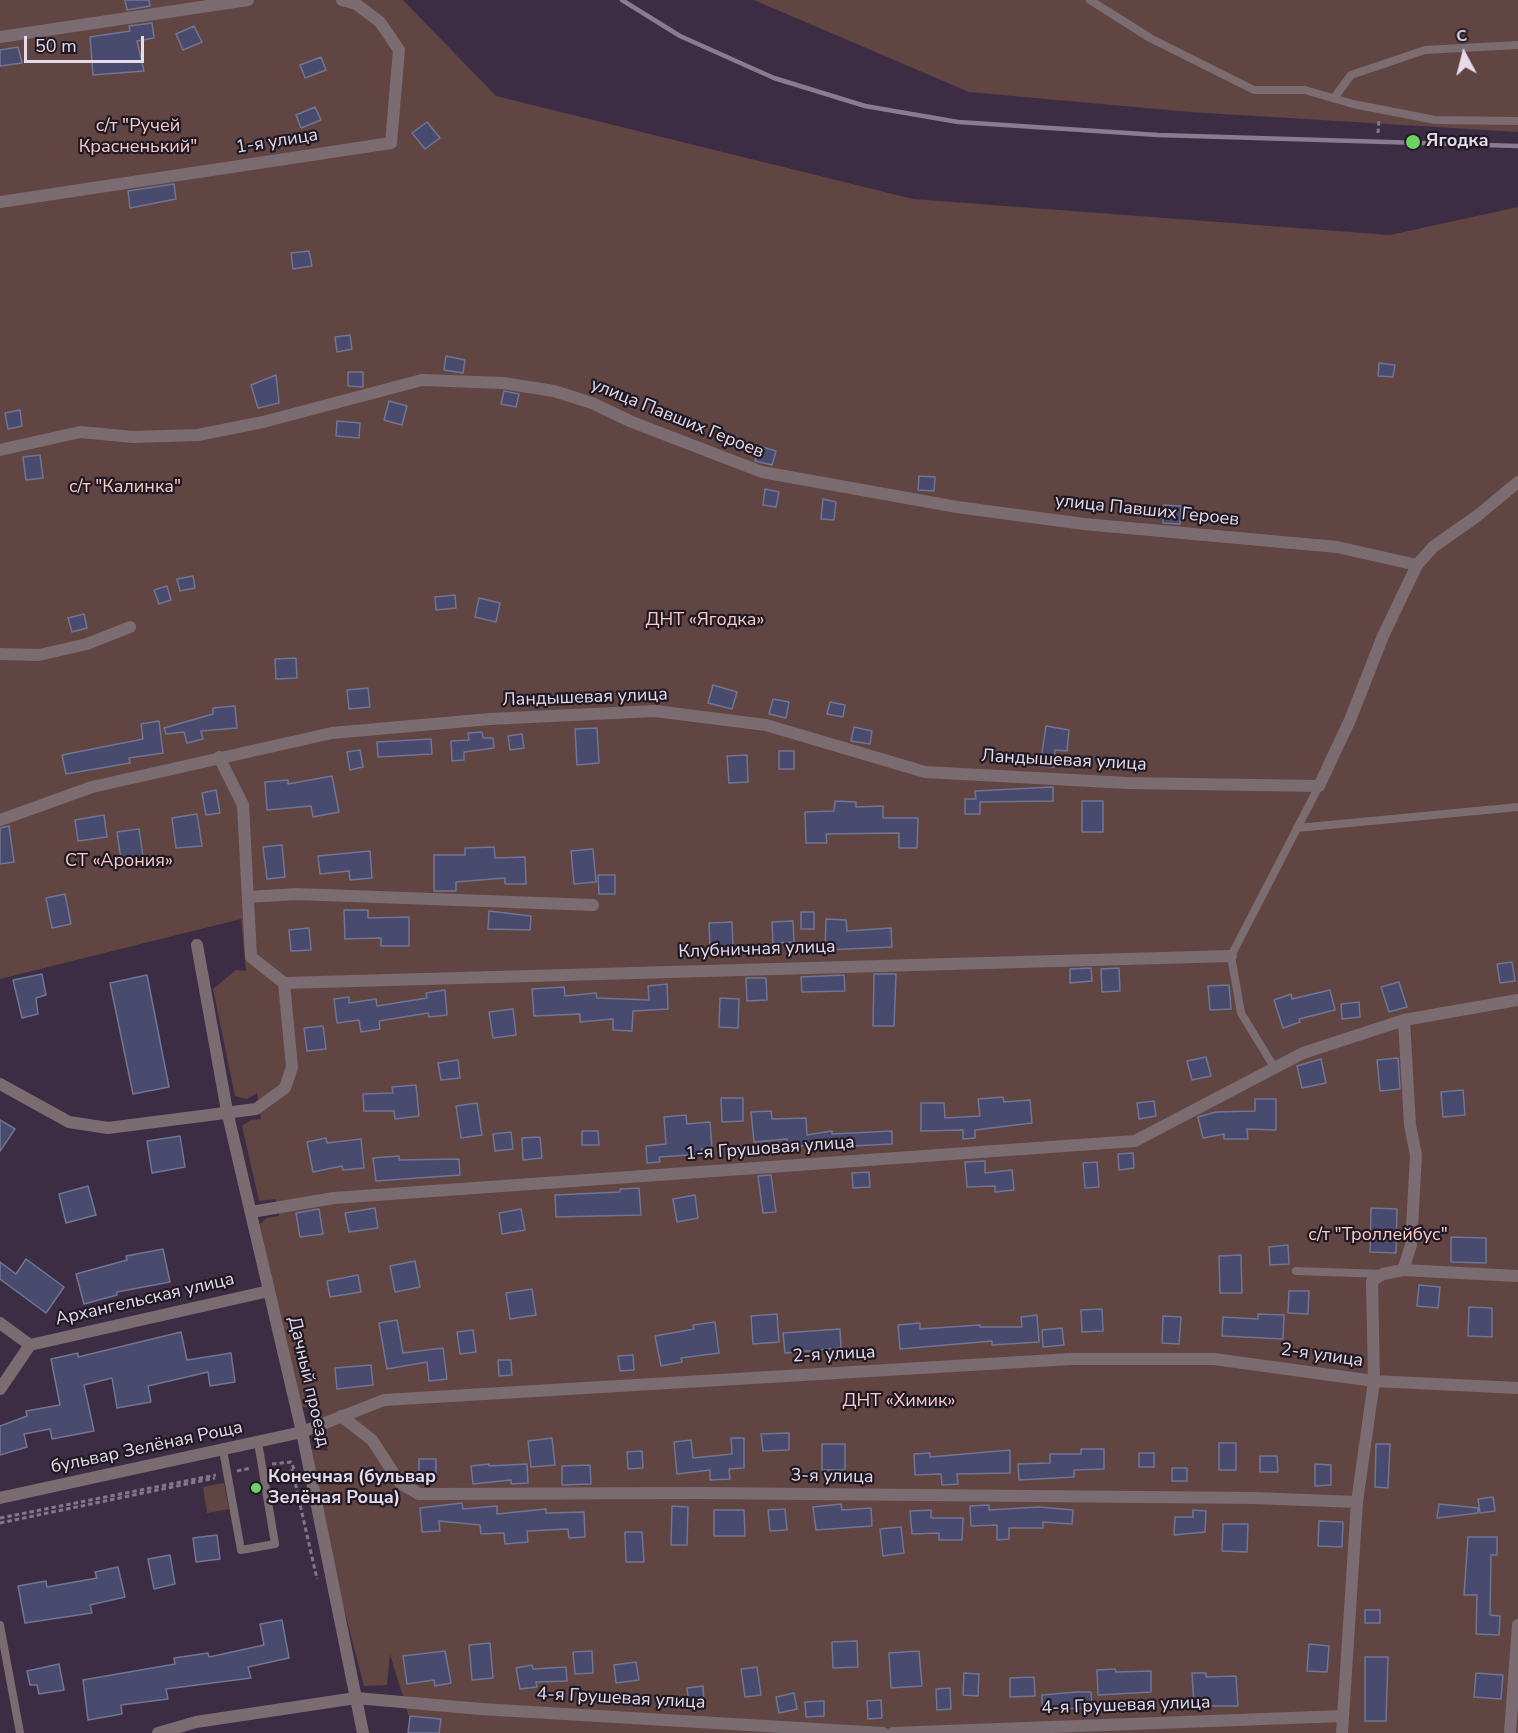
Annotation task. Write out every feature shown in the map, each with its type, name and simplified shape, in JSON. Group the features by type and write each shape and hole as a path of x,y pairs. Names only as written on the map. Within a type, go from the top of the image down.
{"street":[{"path":"0,37 248,0"},
{"name":"1-я улица","path":"0,201 391,143 399,50 380,22 356,4 342,0"},
{"name":"улица Павших Героев","path":"0,450 80,432 133,436 198,435 263,422 422,380 503,383 554,391 592,403 632,422 762,472 957,507 1084,524 1337,547 1417,565"},
{"path":"1319,786 1417,565 1433,547 1477,516 1518,482"},
{"path":"0,654 39,655 87,644 130,627"},
{"name":"Ландышевая улица","path":"0,820 92,787 332,733 490,719 656,711 766,725 925,772 1128,783 1319,786"},
{"path":"0,1084 69,1122 108,1128 256,1108 285,1088 291,1067 284,982 251,957 243,806 219,757"},
{"path":"248,897 297,894 593,905"},
{"name":"Дачный проезд","path":"197,945 227,1111 302,1432 363,1733"},
{"name":"Клубничная улица","path":"284,982 1232,956"},
{"name":"1-я Грушовая улица","path":"251,1212 334,1198 1135,1141 1303,1053 1404,1020 1518,1000"},
{"path":"1404,1020 1410,1125 1416,1155 1411,1245 1404,1270"},
{"path":"1383,1274 1404,1270 1518,1276"},
{"name":"2-я улица","path":"1343,1716 1357,1502 1374,1381 1372,1281 1383,1274"},
{"name":"Архангельская улица","path":"30,1345 269,1291"},
{"path":"0,1323 30,1345 0,1389"},
{"name":"2-я улица","path":"302,1432 384,1400 1071,1359 1214,1359 1374,1381 1518,1388"},
{"name":"3-я улица","path":"341,1416 372,1440 400,1483 419,1494 699,1493 1254,1498 1357,1502"},
{"name":"бульвар Зелёная Роща","path":"0,1498 302,1432"},
{"path":"1510,1733 1514,1720 1518,1625"},
{"name":"4-я Грушевая улица","path":"158,1733 196,1722 356,1698 481,1709 883,1733"},
{"path":"1342,1733 1343,1716"},
{"name":"4-я Грушевая улица","path":"893,1733 1343,1716"}],"lane":[{"path":"1090,0 1150,38 1254,90 1305,90 1435,120 1518,121"},
{"path":"1334,98 1351,75 1425,50 1518,45"},
{"path":"1274,1067 1241,1013 1232,956 1319,786"},
{"path":"1297,828 1518,807"},
{"path":"1296,1271 1383,1274"},
{"path":"224,1450 241,1550 274,1544 258,1442"},
{"path":"0,1625 20,1733"}],"path":[{"path":"0,1523 288,1463 291,1465 314,1573 318,1581"}],"green space":[{"path":"0,0 403,0 496,96 913,199 1390,235 1518,207 1518,1733 414,1733 390,1654 387,1685 364,1686 305,1457 309,1449 328,1451 316,1409 298,1406 260,1224 267,1218 279,1216 276,1199 259,1201 242,1126 251,1120 261,1119 257,1093 247,1099 235,1096 213,989 236,970 246,971 241,919 0,979"},
{"path":"754,0 1518,0 1518,132 1190,112 969,92"},
{"path":"224,1483 229,1509 207,1513 203,1487"}],"building":[{"path":"125,0 149,0 150,6 127,10"},
{"path":"152,23 154,38 137,41 144,71 93,75 90,37 130,31 129,26"},
{"path":"194,26 202,42 183,50 176,34"},
{"path":"18,47 22,63 0,66 0,50"},
{"path":"321,57 326,70 305,78 300,65"},
{"path":"315,107 321,120 301,128 296,115"},
{"path":"427,122 440,138 425,149 412,133"},
{"path":"174,184 176,199 130,208 128,191"},
{"path":"309,251 312,266 293,269 291,253"},
{"path":"350,335 352,349 337,352 335,337"},
{"path":"446,356 465,360 463,373 444,370"},
{"path":"1379,363 1395,365 1393,377 1378,376"},
{"path":"348,372 363,372 363,387 348,386"},
{"path":"276,375 279,403 258,408 251,385"},
{"path":"504,391 519,394 516,407 501,404"},
{"path":"389,401 407,406 402,425 384,420"},
{"path":"20,410 22,426 8,429 5,413"},
{"path":"337,421 360,423 359,438 336,436"},
{"path":"759,446 776,451 772,465 755,461"},
{"path":"40,455 43,478 26,480 23,457"},
{"path":"919,476 935,477 934,491 918,490"},
{"path":"765,489 779,492 776,507 763,505"},
{"path":"823,499 836,502 834,520 821,519"},
{"path":"1164,505 1181,506 1180,524 1163,523"},
{"path":"193,576 195,588 180,591 177,579"},
{"path":"167,586 171,600 159,604 154,590"},
{"path":"455,595 456,608 436,610 435,597"},
{"path":"479,598 500,603 496,622 475,617"},
{"path":"84,614 87,628 72,632 68,618"},
{"path":"296,658 297,678 276,679 275,659"},
{"path":"713,685 737,692 732,709 708,703"},
{"path":"368,688 370,707 349,709 347,690"},
{"path":"773,699 789,702 786,718 769,714"},
{"path":"830,702 845,705 843,717 827,714"},
{"path":"235,706 237,728 201,731 203,739 187,743 184,732 166,734 164,728 213,714 213,708"},
{"path":"159,721 163,753 129,758 130,763 66,774 62,755 143,739 141,724"},
{"path":"1046,726 1069,730 1067,751 1055,750 1054,767 1040,766"},
{"path":"854,727 872,731 870,744 851,741"},
{"path":"597,728 599,763 577,765 575,729"},
{"path":"482,732 483,738 493,738 494,748 464,752 464,760 452,761 451,741 469,740 468,733"},
{"path":"522,734 524,748 510,750 508,736"},
{"path":"431,739 432,754 378,757 377,742"},
{"path":"360,750 363,767 350,770 347,752"},
{"path":"779,751 794,751 794,769 779,769"},
{"path":"747,755 748,782 729,783 727,756"},
{"path":"332,776 339,812 313,817 311,806 267,810 265,782 288,780 288,784"},
{"path":"1053,787 1053,801 980,802 980,814 965,814 965,799 976,799 975,791"},
{"path":"216,790 220,813 206,815 202,793"},
{"path":"835,801 856,802 856,807 883,806 883,818 918,818 917,848 899,848 899,833 826,834 827,843 806,843 805,812 834,811"},
{"path":"1082,801 1103,801 1103,832 1082,832"},
{"path":"197,814 202,846 176,848 172,818"},
{"path":"104,815 107,837 78,841 75,820"},
{"path":"9,826 14,862 0,864 0,828"},
{"path":"139,829 144,863 122,867 117,832"},
{"path":"282,845 285,877 267,879 263,847"},
{"path":"494,847 495,858 525,857 526,884 505,884 505,878 456,882 456,891 434,891 434,855 465,855 465,848"},
{"path":"593,849 596,882 574,884 571,851"},
{"path":"370,851 372,878 350,880 349,871 320,874 318,856"},
{"path":"598,875 615,875 615,894 599,894"},
{"path":"65,894 71,924 52,928 46,898"},
{"path":"344,910 368,910 368,918 409,917 409,946 381,946 381,938 345,939"},
{"path":"489,911 531,916 530,930 488,929"},
{"path":"801,912 814,912 814,929 801,929"},
{"path":"826,919 846,920 847,931 891,928 892,947 825,950"},
{"path":"793,921 794,942 773,943 772,922"},
{"path":"732,922 733,947 710,948 709,923"},
{"path":"309,928 311,950 291,951 289,930"},
{"path":"1512,962 1515,981 1500,983 1497,964"},
{"path":"1091,968 1092,981 1070,983 1070,969"},
{"path":"1119,968 1120,991 1102,992 1101,969"},
{"path":"42,974 46,995 36,998 38,1014 22,1018 13,980"},
{"path":"874,974 896,974 894,1026 873,1026"},
{"path":"147,975 169,1087 133,1094 110,983"},
{"path":"844,975 845,991 802,992 801,977"},
{"path":"746,978 766,978 767,1000 747,1001"},
{"path":"1399,982 1407,1007 1389,1012 1381,987"},
{"path":"667,984 668,1009 633,1011 632,1031 613,1030 613,1019 580,1022 580,1014 534,1016 532,989 564,987 565,996 596,993 597,998 649,1000 648,986"},
{"path":"1229,985 1231,1009 1210,1010 1208,986"},
{"path":"445,990 447,1015 429,1017 428,1013 379,1021 380,1029 361,1032 359,1020 337,1023 334,999 349,997 349,1003 376,999 377,1006 427,998 426,993"},
{"path":"1330,990 1335,1010 1299,1019 1300,1022 1283,1028 1274,1000 1291,994 1292,999"},
{"path":"720,998 739,999 738,1028 719,1027"},
{"path":"1359,1002 1360,1017 1342,1019 1341,1004"},
{"path":"513,1009 516,1035 493,1038 489,1012"},
{"path":"323,1026 326,1049 307,1051 304,1028"},
{"path":"1206,1057 1211,1076 1192,1080 1187,1061"},
{"path":"1398,1058 1400,1089 1380,1091 1377,1060"},
{"path":"1321,1059 1326,1083 1302,1088 1297,1066"},
{"path":"458,1060 460,1078 441,1080 438,1063"},
{"path":"416,1085 419,1116 395,1119 394,1111 364,1111 363,1094 393,1093 392,1087"},
{"path":"1463,1090 1465,1115 1443,1117 1441,1092"},
{"path":"1003,1097 1004,1102 1030,1100 1032,1123 975,1130 975,1138 963,1139 963,1130 921,1131 921,1103 944,1103 945,1118 980,1116 978,1099"},
{"path":"721,1098 743,1098 743,1121 722,1122"},
{"path":"1255,1099 1276,1099 1276,1130 1247,1129 1248,1139 1224,1139 1224,1134 1203,1138 1198,1117 1216,1112 1255,1111"},
{"path":"1154,1101 1156,1116 1139,1119 1137,1103"},
{"path":"477,1103 482,1135 461,1138 456,1106"},
{"path":"771,1111 772,1119 806,1118 807,1135 832,1131 832,1134 892,1131 892,1144 851,1146 848,1143 818,1148 817,1145 787,1147 787,1139 754,1142 751,1112"},
{"path":"686,1115 687,1124 710,1122 712,1149 701,1149 702,1154 659,1157 660,1162 647,1163 646,1146 666,1144 664,1117"},
{"path":"0,1120 15,1129 0,1151"},
{"path":"582,1131 598,1131 599,1145 582,1145"},
{"path":"511,1132 513,1149 495,1151 493,1134"},
{"path":"180,1136 185,1167 152,1173 147,1141"},
{"path":"540,1137 542,1158 523,1160 522,1138"},
{"path":"326,1138 327,1143 361,1139 364,1168 343,1170 342,1166 313,1172 307,1142"},
{"path":"1133,1153 1134,1168 1119,1170 1118,1154"},
{"path":"399,1156 399,1160 459,1159 460,1175 376,1181 373,1158"},
{"path":"985,1161 985,1173 1012,1170 1014,1190 995,1192 995,1186 967,1187 965,1162"},
{"path":"1097,1162 1099,1187 1085,1188 1083,1163"},
{"path":"869,1172 870,1187 853,1188 852,1173"},
{"path":"771,1175 776,1212 763,1213 758,1176"},
{"path":"88,1186 96,1215 66,1223 59,1194"},
{"path":"639,1188 641,1215 556,1217 555,1195 620,1192 620,1189"},
{"path":"695,1195 698,1218 677,1222 673,1199"},
{"path":"375,1208 378,1228 349,1232 345,1213"},
{"path":"1371,1208 1397,1209 1396,1253 1370,1252"},
{"path":"319,1209 323,1234 300,1237 296,1213"},
{"path":"521,1209 525,1230 502,1234 499,1213"},
{"path":"1451,1237 1486,1238 1486,1263 1451,1262"},
{"path":"1288,1245 1289,1264 1270,1265 1269,1247"},
{"path":"163,1249 170,1282 117,1292 117,1295 84,1304 76,1274 127,1260 126,1256"},
{"path":"1241,1255 1242,1293 1220,1293 1219,1256"},
{"path":"26,1259 64,1287 46,1313 0,1279 0,1262 16,1274"},
{"path":"415,1261 420,1287 395,1292 390,1266"},
{"path":"358,1275 361,1292 330,1297 327,1281"},
{"path":"1419,1285 1440,1287 1438,1308 1417,1306"},
{"path":"532,1289 536,1315 510,1319 506,1293"},
{"path":"1289,1291 1309,1291 1308,1314 1288,1313"},
{"path":"1469,1307 1492,1308 1492,1337 1468,1336"},
{"path":"1102,1309 1103,1331 1082,1332 1081,1310"},
{"path":"777,1314 779,1342 753,1344 751,1316"},
{"path":"1258,1314 1284,1315 1283,1339 1222,1336 1223,1317 1258,1319"},
{"path":"1037,1315 1039,1342 992,1345 992,1341 900,1349 898,1325 920,1323 920,1329 980,1325 980,1327 1022,1327 1021,1317"},
{"path":"1163,1316 1181,1317 1179,1344 1162,1343"},
{"path":"397,1320 403,1353 443,1348 447,1379 429,1381 427,1362 387,1369 379,1323"},
{"path":"715,1322 719,1353 681,1358 682,1362 661,1366 655,1336 694,1329 693,1325"},
{"path":"1062,1328 1064,1345 1043,1347 1042,1330"},
{"path":"840,1329 841,1348 785,1353 783,1333"},
{"path":"473,1330 476,1352 460,1354 457,1332"},
{"path":"181,1332 187,1360 231,1353 235,1382 210,1386 208,1372 148,1386 151,1402 117,1408 112,1378 84,1385 94,1431 52,1439 50,1429 24,1434 27,1447 0,1455 0,1426 27,1416 26,1411 60,1405 51,1359 78,1353 78,1357"},
{"path":"633,1355 634,1370 620,1371 618,1356"},
{"path":"498,1360 511,1360 512,1375 499,1376"},
{"path":"371,1365 373,1385 337,1389 335,1368"},
{"path":"789,1433 789,1450 763,1451 761,1434"},
{"path":"552,1438 555,1465 531,1467 528,1441"},
{"path":"731,1438 744,1438 744,1468 729,1469 730,1479 710,1480 710,1470 677,1474 674,1442 691,1440 693,1458 732,1454"},
{"path":"1219,1443 1236,1443 1236,1470 1219,1470"},
{"path":"822,1444 845,1444 845,1470 822,1470"},
{"path":"1376,1444 1390,1444 1388,1488 1375,1487"},
{"path":"1081,1449 1104,1449 1104,1469 1074,1470 1074,1477 1019,1480 1018,1464 1050,1463 1050,1454 1081,1454"},
{"path":"1010,1450 1010,1473 957,1474 958,1484 942,1485 941,1474 915,1475 914,1454 930,1453 930,1457"},
{"path":"642,1451 643,1468 628,1469 627,1452"},
{"path":"1139,1453 1154,1453 1154,1467 1139,1467"},
{"path":"1260,1456 1277,1456 1278,1472 1260,1472"},
{"path":"419,1459 436,1459 436,1478 419,1478"},
{"path":"489,1464 489,1466 527,1464 528,1483 511,1484 511,1480 473,1484 471,1466"},
{"path":"1315,1464 1331,1465 1331,1485 1315,1486"},
{"path":"590,1465 591,1484 562,1485 562,1466"},
{"path":"1172,1468 1187,1468 1187,1481 1172,1481"},
{"path":"1493,1497 1495,1511 1480,1513 1478,1499"},
{"path":"462,1503 463,1509 497,1506 497,1514 546,1509 546,1513 584,1512 585,1537 569,1538 568,1529 527,1531 528,1542 505,1544 504,1533 481,1534 480,1525 439,1521 440,1531 422,1532 420,1508"},
{"path":"841,1504 842,1510 871,1508 872,1526 816,1530 813,1507"},
{"path":"1439,1504 1478,1508 1478,1513 1437,1518"},
{"path":"989,1505 989,1510 1039,1507 1073,1510 1072,1524 1043,1522 1043,1528 1009,1528 1009,1539 997,1540 997,1525 971,1526 970,1506"},
{"path":"672,1506 688,1507 687,1545 671,1545"},
{"path":"785,1509 787,1530 770,1531 768,1510"},
{"path":"714,1510 744,1510 745,1536 714,1536"},
{"path":"931,1510 931,1518 963,1518 962,1540 939,1540 939,1533 912,1534 910,1511"},
{"path":"1193,1510 1206,1511 1205,1532 1174,1535 1175,1517 1193,1517"},
{"path":"1319,1521 1343,1522 1342,1547 1318,1546"},
{"path":"1223,1524 1248,1524 1247,1552 1222,1551"},
{"path":"901,1527 904,1553 883,1556 880,1529"},
{"path":"625,1532 642,1532 644,1562 626,1562"},
{"path":"217,1535 220,1559 196,1562 193,1538"},
{"path":"1468,1537 1497,1537 1497,1555 1491,1555 1490,1615 1500,1616 1499,1635 1476,1634 1477,1595 1464,1595"},
{"path":"170,1555 175,1584 154,1589 148,1559"},
{"path":"118,1567 125,1597 90,1605 92,1613 25,1623 18,1586 46,1581 47,1587 97,1578 95,1572"},
{"path":"1365,1610 1380,1610 1380,1623 1365,1623"},
{"path":"282,1620 289,1658 248,1667 251,1678 166,1689 168,1699 121,1705 122,1714 88,1720 83,1680 175,1664 174,1658 208,1653 209,1657 264,1645 260,1624"},
{"path":"857,1641 858,1667 833,1668 832,1642"},
{"path":"490,1643 493,1678 472,1680 469,1645"},
{"path":"1309,1644 1329,1646 1327,1672 1307,1671"},
{"path":"445,1651 451,1683 435,1686 434,1680 407,1684 403,1656"},
{"path":"592,1651 593,1673 575,1674 573,1652"},
{"path":"919,1651 922,1686 891,1688 889,1653"},
{"path":"1365,1657 1388,1657 1386,1721 1365,1721"},
{"path":"636,1662 639,1680 616,1683 614,1665"},
{"path":"59,1664 64,1690 39,1694 37,1685 30,1685 27,1671"},
{"path":"532,1665 533,1669 566,1667 567,1681 536,1682 537,1687 520,1689 516,1668"},
{"path":"757,1667 761,1695 745,1697 741,1669"},
{"path":"1115,1669 1116,1672 1151,1671 1151,1692 1098,1695 1097,1670"},
{"path":"964,1673 979,1674 978,1696 963,1695"},
{"path":"1192,1673 1206,1673 1206,1677 1236,1676 1238,1706 1194,1706"},
{"path":"1476,1673 1503,1675 1501,1699 1474,1697"},
{"path":"1034,1677 1035,1696 1010,1697 1010,1678"},
{"path":"703,1686 704,1704 689,1705 687,1688"},
{"path":"950,1688 951,1709 937,1710 936,1689"},
{"path":"1091,1692 1092,1708 1042,1709 1042,1695"},
{"path":"794,1693 797,1709 779,1713 776,1697"},
{"path":"881,1700 882,1718 868,1719 867,1701"},
{"path":"824,1701 824,1716 806,1717 805,1702"},
{"path":"410,1716 441,1719 439,1733 408,1733"}],"railway":[{"path":"622,0 680,36 774,78 865,106 958,122 1158,135 1518,146"}],"place":[{"name":"Ягодка","path":"1413,142"},
{"name":"Конечная (бульвар Зелёная Роща)","path":"256,1488"}],"park label":[{"name":"с/т \"Ручей Красненький\"","path":"138,137"},
{"name":"с/т \"Калинка\"","path":"125,488"},
{"name":"ДНТ «Ягодка»","path":"705,621"},
{"name":"СТ «Арония»","path":"119,862"},
{"name":"с/т \"Троллейбус\"","path":"1378,1236"},
{"name":"ДНТ «Химик»","path":"899,1402"}]}
